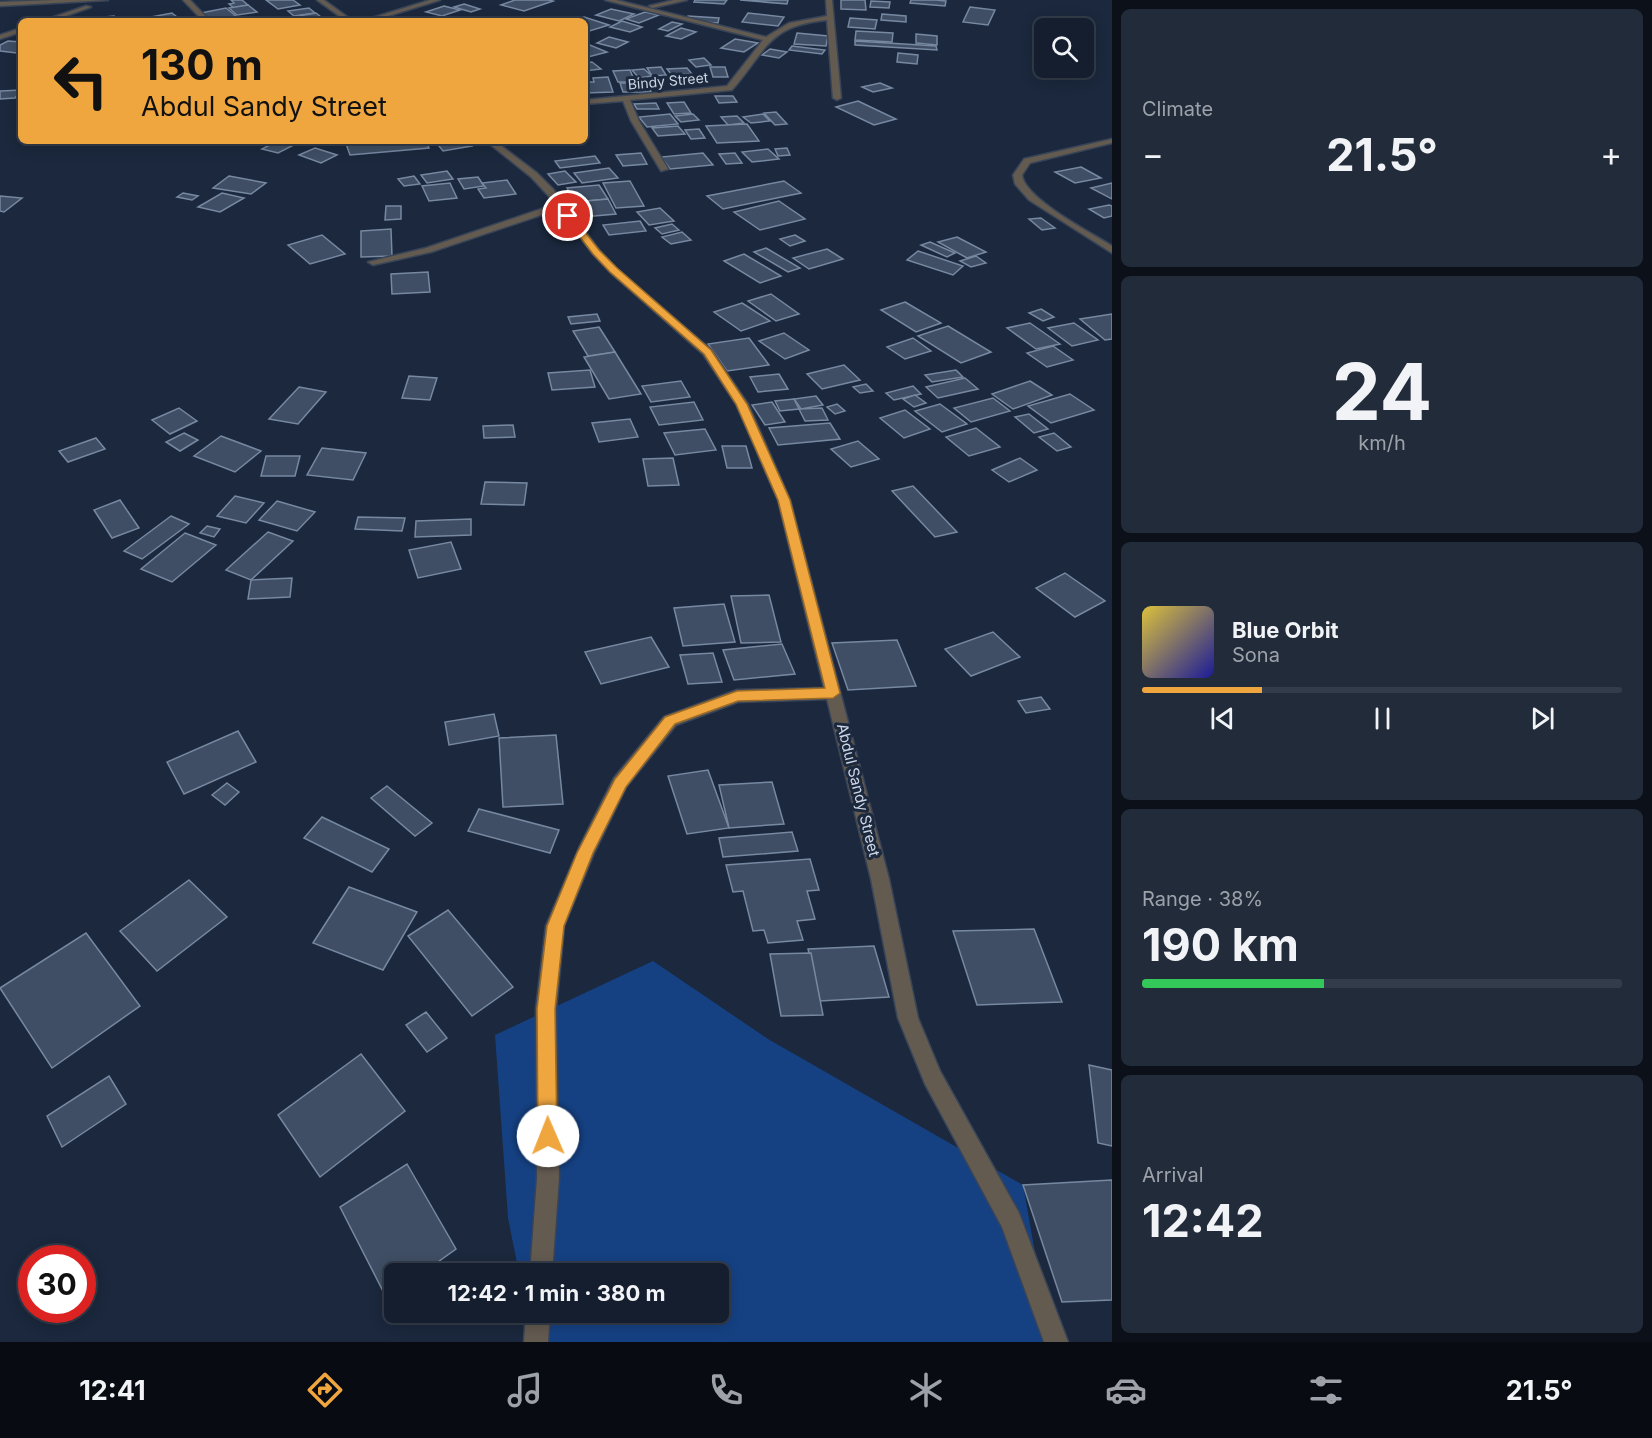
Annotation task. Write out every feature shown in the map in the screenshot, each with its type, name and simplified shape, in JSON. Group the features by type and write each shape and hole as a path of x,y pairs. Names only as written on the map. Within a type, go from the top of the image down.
{"street":[{"path":"0,4 105,0"},
{"path":"55,18 112,0"},
{"path":"186,0 204,18"},
{"path":"320,0 346,18"},
{"path":"375,18 437,0"},
{"path":"608,0 628,5 685,7"},
{"path":"830,0 831,50 837,99"},
{"path":"92,16 96,5"},
{"path":"628,5 685,7 767,39"},
{"name":"Bindy Street","path":"588,102 729,88 767,39 782,26 789,23 832,18"},
{"path":"0,38 18,31"},
{"path":"626,99 635,121 664,169"},
{"path":"1112,141 1027,161 1019,168 1017,178 1023,190 1032,198 1112,250"},
{"name":"Abdul Sandy Street","path":"494,144 534,175 550,191 596,252 613,270 707,352 742,404 784,500 880,879 908,1018 932,1077 1011,1221 1056,1342"},
{"path":"373,262 428,250 560,206"},
{"path":"542,1263 548,1178 546,1009 555,926 585,853 620,783 670,721 737,696 833,693"},
{"path":"536,1342 537,1323"}],"shaded area":[{"path":"653,961 768,1039 1023,1185 1051,1342 533,1342 529,1323 729,1323 729,1263 517,1263 508,1218 495,1035"}],"building":[{"path":"231,0 242,0 248,5 234,8 229,4 234,3"},
{"path":"266,0 293,0 300,5 278,9"},
{"path":"515,0 553,1 524,11 501,5"},
{"path":"695,0 727,0 724,4 694,2"},
{"path":"740,0 788,0 787,4"},
{"path":"841,0 865,0 866,10 841,9"},
{"path":"911,0 946,1 945,6 910,3"},
{"path":"871,1 890,2 889,8 870,7"},
{"path":"464,4 480,9 471,12 454,7"},
{"path":"248,5 257,12 237,15 229,8"},
{"path":"444,6 460,10 442,16 426,12"},
{"path":"970,7 995,10 988,25 963,22"},
{"path":"226,8 236,16 207,18 201,13"},
{"path":"309,8 315,13 294,16 288,11"},
{"path":"611,9 634,14 619,21 596,15"},
{"path":"645,12 659,15 639,23 626,19"},
{"path":"172,13 178,18 146,18"},
{"path":"316,13 322,18 293,18"},
{"path":"748,13 784,17 778,26 742,22"},
{"path":"882,14 906,16 906,22 881,20"},
{"path":"688,16 719,18 718,23 686,21"},
{"path":"588,18 609,25 588,31"},
{"path":"850,18 877,20 875,29 848,27"},
{"path":"622,21 642,27 630,32 610,27"},
{"path":"672,22 682,24 668,31 659,29"},
{"path":"681,28 696,32 681,39 666,36"},
{"path":"856,31 893,33 892,42 855,40"},
{"path":"797,33 828,36 826,46 794,44"},
{"path":"916,34 937,36 937,45 916,43"},
{"path":"609,37 628,42 616,48 597,43"},
{"path":"735,39 758,43 744,52 721,48"},
{"path":"8,41 18,42 18,52 0,51 0,45"},
{"path":"855,41 936,46 937,50 855,45"},
{"path":"588,44 607,52 588,57"},
{"path":"792,46 825,50 822,54 789,50"},
{"path":"770,49 787,52 779,58 762,55"},
{"path":"898,53 918,55 917,64 897,62"},
{"path":"704,58 711,65 696,67 689,60"},
{"path":"592,62 601,69 588,71 588,63"},
{"path":"661,67 666,75 652,76 647,68"},
{"path":"710,67 725,67 728,77 713,77"},
{"path":"687,68 692,74 672,75 667,69"},
{"path":"644,69 652,76 639,78 632,70"},
{"path":"630,70 635,82 618,82 613,71"},
{"path":"682,76 690,85 676,86 669,77"},
{"path":"608,77 613,92 588,93 588,82 594,82 593,78"},
{"path":"620,83 648,83 651,92 623,92"},
{"path":"880,83 892,88 873,92 862,87"},
{"path":"18,90 18,94 15,98 0,99 0,91"},
{"path":"715,96 733,96 737,102 719,103"},
{"path":"858,101 896,119 874,125 836,107"},
{"path":"684,102 691,113 674,114 667,103"},
{"path":"656,103 659,109 637,109 634,104"},
{"path":"776,112 787,124 775,125 764,113"},
{"path":"670,114 678,124 647,127 639,117"},
{"path":"693,114 699,120 681,122 675,116"},
{"path":"763,114 770,121 751,123 743,117"},
{"path":"737,116 744,123 728,125 721,117"},
{"path":"747,124 759,141 717,143 706,126"},
{"path":"678,126 685,134 658,136 652,128"},
{"path":"699,129 705,138 691,139 685,130"},
{"path":"271,144 292,146 278,153 262,149"},
{"path":"346,144 427,144 429,148 350,155"},
{"path":"437,144 470,144 472,146 443,151"},
{"path":"315,148 337,155 321,163 299,155"},
{"path":"787,148 790,155 778,156 775,149"},
{"path":"768,149 779,159 752,162 742,152"},
{"path":"641,153 647,164 623,166 616,155"},
{"path":"703,153 713,165 670,169 661,157"},
{"path":"735,153 742,163 726,164 719,154"},
{"path":"595,156 600,163 560,168 555,161"},
{"path":"1081,167 1101,178 1075,183 1055,172"},
{"path":"609,168 618,178 582,183 574,173"},
{"path":"447,171 453,179 427,183 421,175"},
{"path":"565,171 576,182 558,185 548,174"},
{"path":"229,176 266,183 251,194 213,188"},
{"path":"414,176 420,184 404,186 398,179"},
{"path":"478,177 484,186 464,189 458,179"},
{"path":"507,180 516,194 484,198 478,189 486,188 482,183"},
{"path":"630,181 644,206 616,208 603,183"},
{"path":"784,181 801,193 723,209 707,196"},
{"path":"450,183 457,198 429,201 422,186"},
{"path":"1112,183 1112,199 1091,188"},
{"path":"599,185 608,199 575,202 567,188"},
{"path":"183,193 198,196 192,200 177,197"},
{"path":"222,193 244,198 220,212 198,207"},
{"path":"0,196 22,198 4,212 0,211"},
{"path":"608,199 616,214 583,217 575,202"},
{"path":"779,201 805,219 760,230 734,212"},
{"path":"386,206 401,206 401,219 385,220"},
{"path":"1112,206 1112,216 1104,218 1089,209"},
{"path":"660,208 674,221 649,225 637,212"},
{"path":"1041,218 1055,228 1042,230 1029,219"},
{"path":"640,221 646,231 609,235 603,225"},
{"path":"672,224 679,230 662,234 655,228"},
{"path":"391,229 392,256 361,257 361,231"},
{"path":"682,232 691,240 671,244 662,237"},
{"path":"322,235 345,254 310,264 288,245"},
{"path":"795,235 805,241 790,246 780,239"},
{"path":"957,237 986,252 967,258 938,242"},
{"path":"930,242 955,253 947,257 921,245"},
{"path":"766,248 800,268 788,272 754,252"},
{"path":"827,249 843,259 809,269 793,258"},
{"path":"918,251 963,266 953,275 907,260"},
{"path":"744,254 781,276 760,283 724,261"},
{"path":"976,256 986,263 971,267 960,261"},
{"path":"428,272 430,292 392,294 391,274"},
{"path":"771,294 799,314 776,321 748,301"},
{"path":"905,302 941,323 916,332 881,310"},
{"path":"742,303 770,321 741,331 714,312"},
{"path":"1041,309 1054,317 1043,321 1029,313"},
{"path":"597,314 600,321 571,324 568,317"},
{"path":"1112,314 1112,339 1105,340 1080,319"},
{"path":"1030,323 1060,344 1036,349 1007,328"},
{"path":"1074,323 1098,340 1072,346 1048,328"},
{"path":"948,326 991,352 961,363 918,336"},
{"path":"599,327 615,352 588,356 573,331"},
{"path":"784,333 809,350 785,359 759,341"},
{"path":"749,338 769,365 727,371 708,344"},
{"path":"913,338 931,351 905,359 887,347"},
{"path":"1053,346 1073,360 1047,367 1027,353"},
{"path":"615,352 641,394 609,399 584,357"},
{"path":"844,365 860,380 822,389 807,374"},
{"path":"590,370 595,387 552,390 548,373"},
{"path":"956,370 963,377 932,382 925,375"},
{"path":"779,374 788,389 758,392 750,377"},
{"path":"409,376 437,378 430,400 402,398"},
{"path":"965,378 978,389 938,398 926,387"},
{"path":"681,381 690,397 651,402 642,386"},
{"path":"1030,381 1052,395 1013,409 992,394"},
{"path":"866,384 873,391 860,393 853,387"},
{"path":"913,386 921,394 894,400 886,393"},
{"path":"299,387 326,392 298,424 269,419"},
{"path":"1070,394 1094,410 1051,423 1028,406"},
{"path":"915,395 926,403 914,407 903,399"},
{"path":"816,396 823,405 801,409 794,399"},
{"path":"993,398 1010,411 971,422 954,408"},
{"path":"794,399 799,409 780,411 775,401"},
{"path":"694,402 703,420 659,425 650,407"},
{"path":"772,402 785,422 765,425 752,405"},
{"path":"837,404 845,411 835,414 827,407"},
{"path":"940,404 967,424 942,432 915,411"},
{"path":"179,408 197,421 170,434 152,420"},
{"path":"822,408 828,420 805,421 799,409"},
{"path":"905,410 930,429 904,438 880,418"},
{"path":"1029,414 1048,429 1034,433 1015,417"},
{"path":"630,419 638,437 599,442 592,423"},
{"path":"830,423 840,439 778,445 769,428"},
{"path":"513,425 515,437 484,438 483,426"},
{"path":"976,428 1000,447 969,456 946,437"},
{"path":"705,429 716,450 675,455 664,433"},
{"path":"184,433 198,440 180,451 166,442"},
{"path":"1054,433 1071,447 1057,451 1039,437"},
{"path":"221,436 261,451 235,472 194,456"},
{"path":"96,438 105,449 68,462 59,451"},
{"path":"858,441 879,459 851,467 831,449"},
{"path":"722,446 746,446 752,468 727,468"},
{"path":"322,448 366,453 353,480 307,475"},
{"path":"266,456 300,456 295,476 261,476"},
{"path":"673,458 679,485 648,486 643,459"},
{"path":"1020,458 1037,470 1009,482 992,470"},
{"path":"485,482 527,483 524,505 481,504"},
{"path":"913,486 957,532 935,537 892,491"},
{"path":"235,496 264,503 246,523 217,516"},
{"path":"120,500 139,528 112,538 94,510"},
{"path":"277,501 315,512 297,531 259,520"},
{"path":"171,516 189,524 142,559 124,551"},
{"path":"358,517 405,518 402,531 355,529"},
{"path":"471,519 471,535 415,537 416,521"},
{"path":"207,526 220,529 214,537 200,533"},
{"path":"268,532 293,541 251,580 226,570"},
{"path":"185,533 216,545 172,582 141,569"},
{"path":"451,542 461,569 418,578 409,550"},
{"path":"1065,573 1105,601 1075,617 1036,588"},
{"path":"292,578 290,597 248,599 251,580"},
{"path":"769,595 781,642 741,643 731,596"},
{"path":"724,604 735,642 683,646 674,608"},
{"path":"993,632 1020,657 971,676 945,649"},
{"path":"651,637 669,667 601,684 585,652"},
{"path":"897,640 916,686 848,690 832,643"},
{"path":"782,644 795,674 734,680 723,650"},
{"path":"713,653 722,682 688,684 680,655"},
{"path":"1041,697 1050,709 1026,713 1018,701"},
{"path":"494,714 499,736 449,745 445,722"},
{"path":"238,731 256,762 184,794 167,762"},
{"path":"556,735 563,804 503,807 499,738"},
{"path":"708,770 729,828 687,834 668,776"},
{"path":"772,782 784,824 729,828 719,785"},
{"path":"227,783 239,792 225,805 212,795"},
{"path":"387,786 432,823 415,836 371,798"},
{"path":"479,809 559,830 550,853 468,831"},
{"path":"322,817 389,849 372,872 304,838"},
{"path":"792,832 798,851 723,857 719,838"},
{"path":"810,859 819,890 807,891 815,919 797,921 803,940 768,943 764,930 753,931 743,891 733,892 726,865"},
{"path":"189,880 227,917 157,971 120,931"},
{"path":"349,887 417,912 383,970 313,943"},
{"path":"448,910 513,987 472,1016 408,936"},
{"path":"1034,929 1062,1002 977,1005 953,931"},
{"path":"86,933 140,1006 52,1068 0,988"},
{"path":"874,946 889,997 820,1001 808,949"},
{"path":"811,953 823,1015 781,1016 770,954"},
{"path":"426,1012 447,1038 427,1052 406,1025"},
{"path":"361,1054 405,1111 320,1177 278,1115"},
{"path":"1089,1065 1112,1070 1112,1146 1098,1143"},
{"path":"109,1076 126,1104 62,1147 47,1116"},
{"path":"407,1164 456,1249 436,1263 384,1263 384,1293 340,1207"},
{"path":"1112,1180 1112,1300 1062,1302 1023,1185"}],"route":[{"path":"548,1136 546,1009 555,926 585,853 620,783 670,721 737,696 833,693 784,500 742,404 707,352 613,270 568,216"}]}
